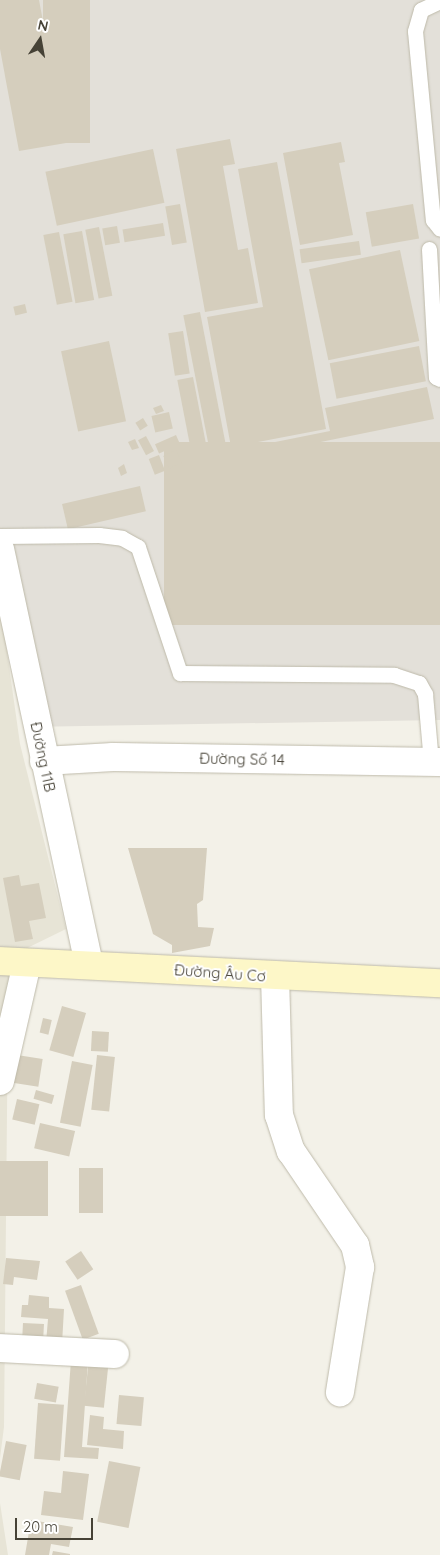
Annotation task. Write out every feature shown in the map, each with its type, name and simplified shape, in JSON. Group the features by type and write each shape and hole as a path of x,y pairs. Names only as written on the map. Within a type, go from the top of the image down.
{"main road":[{"name":"Đường Âu Cơ","path":"0,961 440,983"}],"street":[{"name":"Đường 11B","path":"0,549 89,965"},
{"name":"Đường Số 14","path":"44,761 113,756 435,762"},
{"path":"0,1081 27,963"},
{"path":"275,976 279,1116 290,1152 355,1245 360,1267 340,1392"},
{"path":"0,1348 114,1354"}],"lane":[{"path":"440,1 421,10 415,31 433,220 440,228"},
{"path":"429,249 436,377 440,379"},
{"path":"0,536 99,535 122,538 138,547 180,673 394,675 419,683 425,694 435,762"}],"shaded area":[{"path":"0,0 440,0 440,720 27,727 0,613"},
{"path":"0,602 20,744 66,929 19,952 8,1009 4,1427 0,1458"},
{"path":"0,1503 8,1555 0,1555"}],"building":[{"path":"0,0 39,0 66,143 19,151 0,49"},
{"path":"43,0 90,0 90,143 43,143"},
{"path":"230,139 235,164 223,166 238,250 248,248 258,303 205,312 176,149"},
{"path":"341,142 345,162 339,163 353,235 300,245 283,153"},
{"path":"153,149 164,203 57,226 45,172"},
{"path":"277,162 326,429 231,447 207,317 263,307 238,169"},
{"path":"180,204 187,242 172,245 165,207"},
{"path":"413,204 419,238 372,247 366,212"},
{"path":"163,223 165,236 125,242 123,229"},
{"path":"117,226 120,243 105,245 102,229"},
{"path":"99,227 112,296 99,298 85,230"},
{"path":"82,231 94,300 75,303 63,234"},
{"path":"59,232 73,302 57,305 43,235"},
{"path":"359,241 361,255 302,263 300,249"},
{"path":"400,250 419,341 328,360 309,269"},
{"path":"25,304 27,313 15,315 13,307"},
{"path":"200,312 226,446 209,449 183,315"},
{"path":"183,331 190,373 175,376 168,333"},
{"path":"109,341 126,421 78,431 61,351"},
{"path":"419,346 426,381 337,399 330,363"},
{"path":"193,377 206,446 191,449 177,380"},
{"path":"427,387 434,419 232,460 230,451 330,431 325,408"},
{"path":"161,405 164,411 156,414 153,408"},
{"path":"169,412 173,429 155,433 151,416"},
{"path":"143,418 148,426 140,430 135,423"},
{"path":"176,435 180,444 159,453 155,444"},
{"path":"146,436 154,451 146,455 138,440"},
{"path":"135,439 139,448 132,450 128,442"},
{"path":"164,442 440,442 440,625 164,625"},
{"path":"176,450 182,463 169,469 163,456"},
{"path":"159,455 165,471 155,475 149,459"},
{"path":"124,464 127,473 121,476 118,468"},
{"path":"140,486 146,511 68,529 62,504"},
{"path":"128,848 207,848 203,900 197,904 198,927 214,928 210,946 172,953 172,945 153,934"},
{"path":"19,875 21,886 39,883 46,918 29,921 33,939 15,942 3,878"},
{"path":"62,1006 86,1013 73,1057 49,1050"},
{"path":"43,1018 52,1020 48,1035 40,1033"},
{"path":"92,1031 109,1032 108,1052 91,1051"},
{"path":"17,1055 43,1059 38,1087 13,1083"},
{"path":"97,1055 115,1057 109,1112 91,1110"},
{"path":"72,1061 93,1065 81,1127 60,1123"},
{"path":"36,1090 54,1095 52,1104 34,1099"},
{"path":"17,1099 39,1104 35,1125 12,1119"},
{"path":"40,1123 75,1131 69,1156 34,1148"},
{"path":"0,1161 48,1161 48,1216 0,1216"},
{"path":"79,1168 103,1168 103,1213 79,1213"},
{"path":"81,1251 93,1269 78,1280 65,1262"},
{"path":"6,1258 40,1261 37,1280 14,1277 13,1285 3,1284"},
{"path":"81,1285 99,1334 83,1340 65,1291"},
{"path":"29,1295 49,1297 49,1308 64,1309 62,1344 46,1343 48,1319 21,1317 22,1305 28,1305"},
{"path":"23,1323 44,1324 43,1344 22,1343"},
{"path":"89,1358 109,1360 104,1408 84,1406"},
{"path":"71,1360 88,1361 82,1447 99,1448 98,1459 64,1457"},
{"path":"37,1383 59,1387 56,1403 34,1399"},
{"path":"119,1395 144,1397 141,1426 116,1424"},
{"path":"38,1403 64,1405 60,1461 34,1459"},
{"path":"90,1415 104,1417 103,1429 124,1431 123,1449 87,1445"},
{"path":"6,1441 27,1445 20,1480 0,1477"},
{"path":"109,1461 140,1467 129,1528 97,1522"},
{"path":"63,1471 89,1474 83,1520 41,1515 44,1491 61,1493"},
{"path":"31,1520 73,1527 69,1547 51,1544 49,1555 25,1555"},
{"path":"53,1551 70,1554 70,1555 52,1555"}]}
